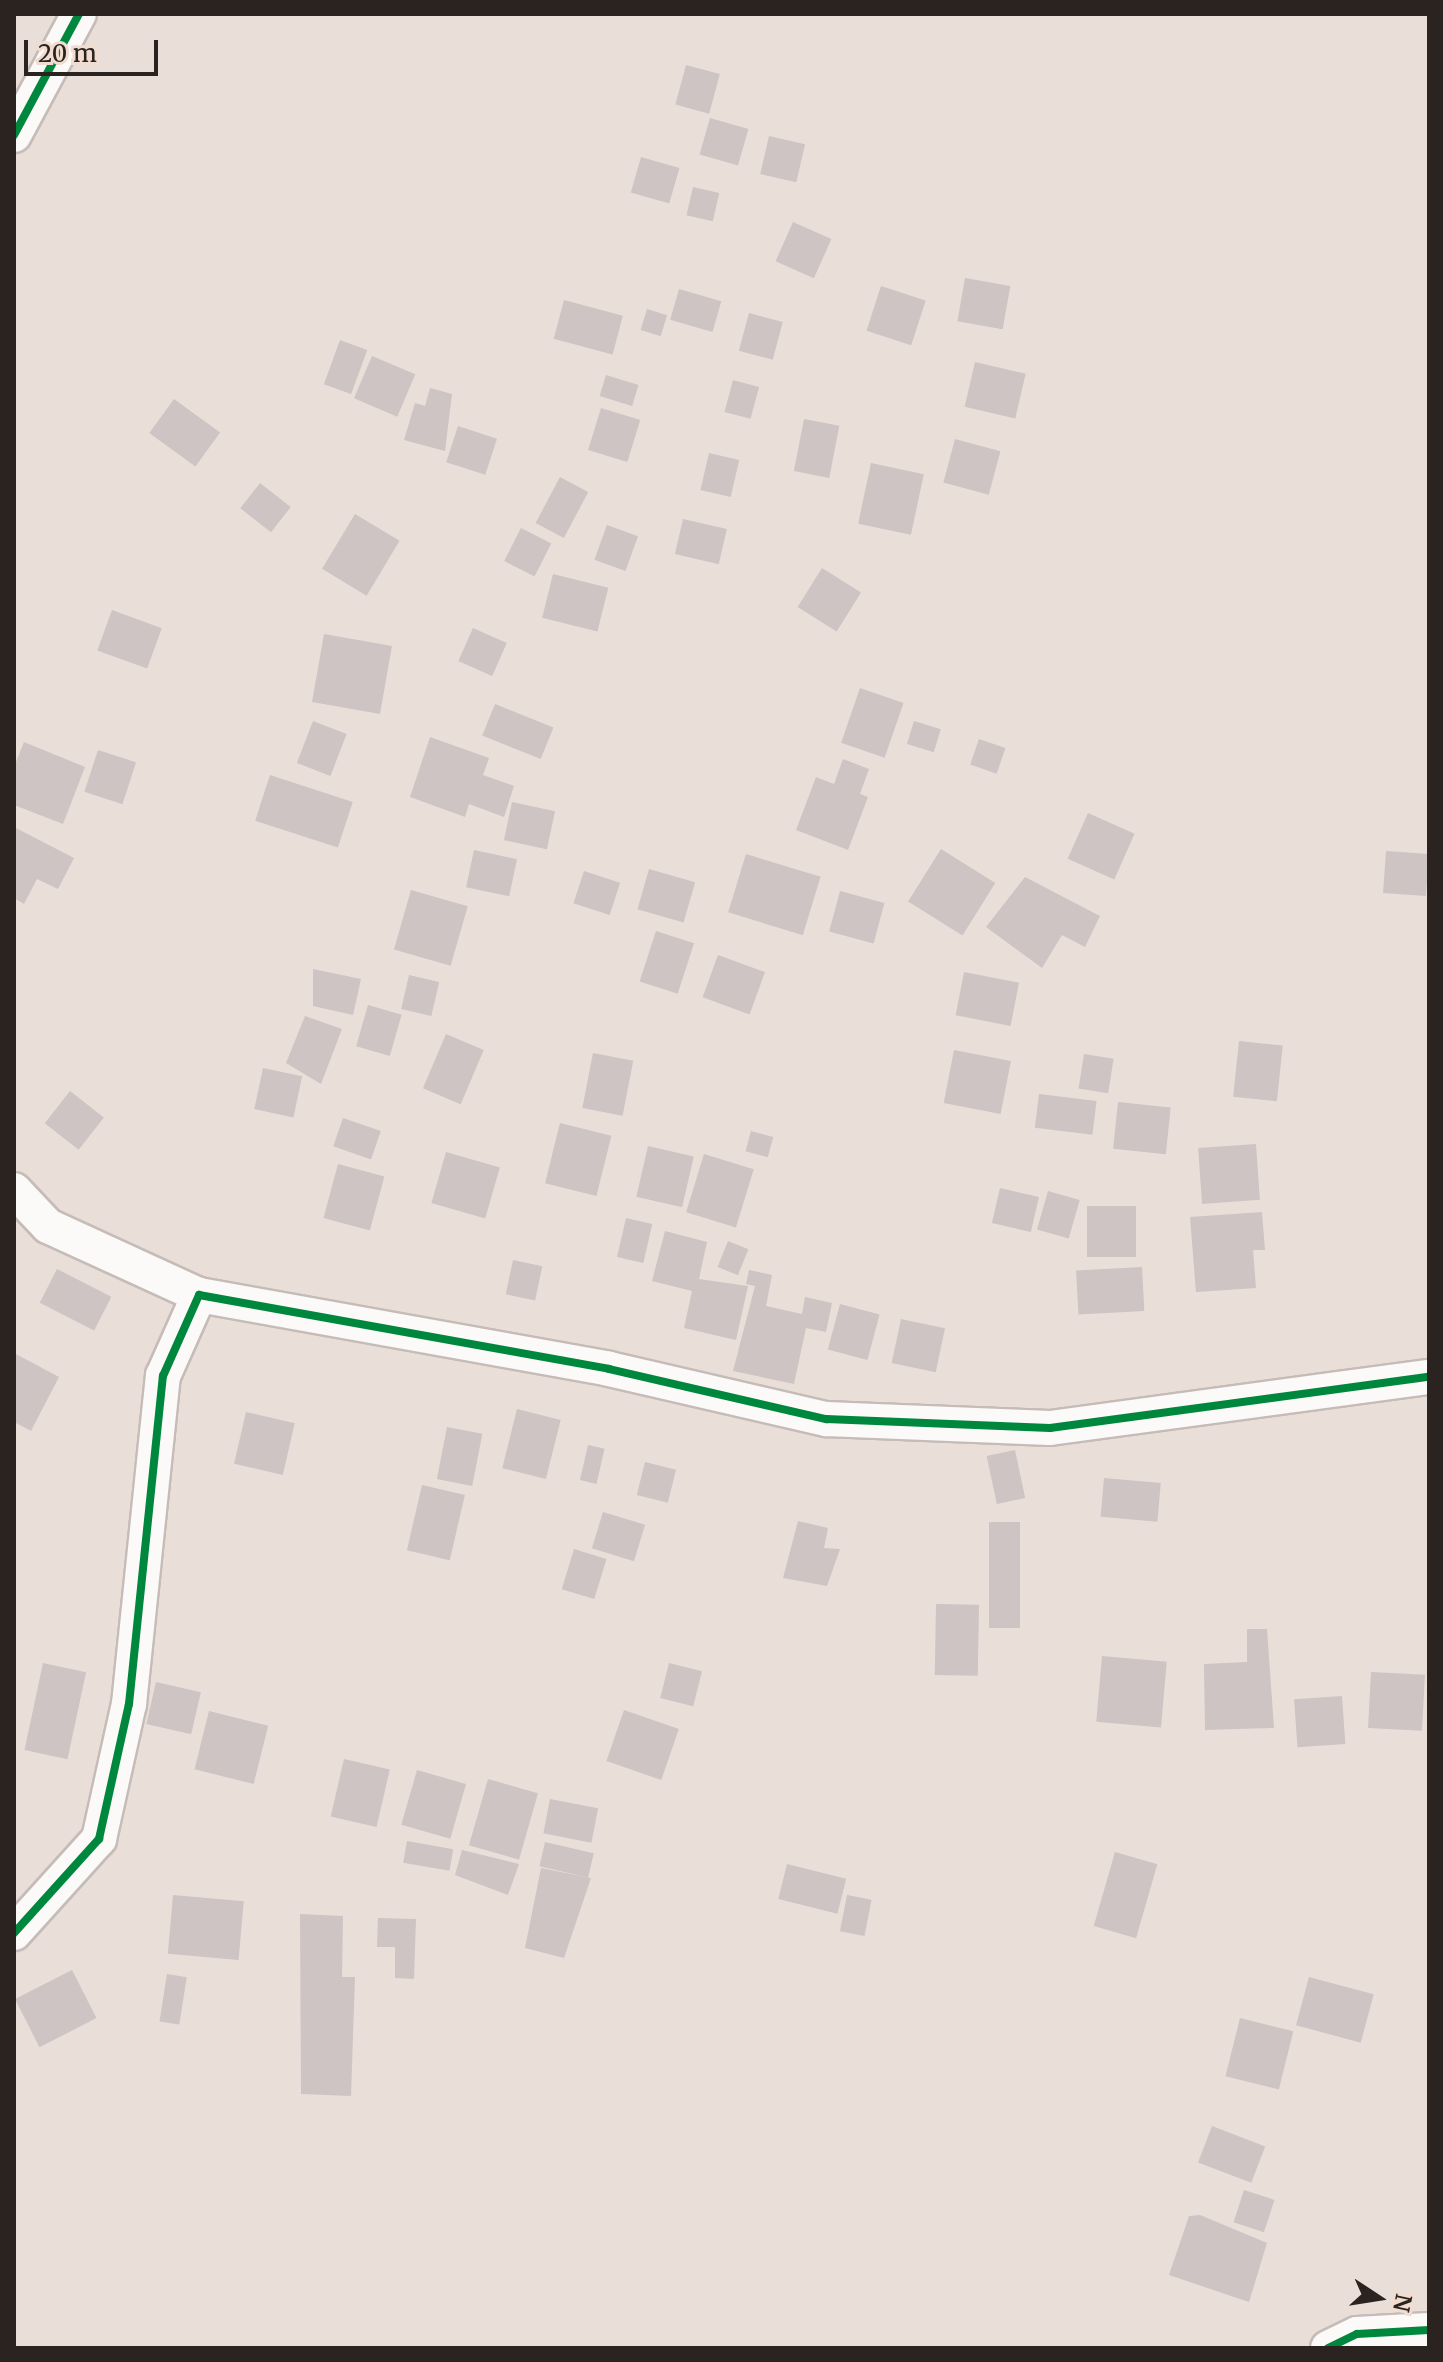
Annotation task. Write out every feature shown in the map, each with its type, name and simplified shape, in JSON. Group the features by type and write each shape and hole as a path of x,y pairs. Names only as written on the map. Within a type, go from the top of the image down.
{"street":[{"path":"14,135 79,14"},
{"path":"14,1190 48,1226 199,1295 609,1369 826,1419 1050,1428 1429,1377"},
{"path":"14,1933 99,1839 129,1704 163,1376 199,1295"},
{"path":"1328,2348 1357,2334 1429,2330"}],"building":[{"path":"686,65 720,74 709,114 675,105"},
{"path":"710,118 748,129 738,166 700,155"},
{"path":"769,136 805,144 796,182 760,174"},
{"path":"641,157 679,168 669,204 631,193"},
{"path":"693,187 719,193 713,221 686,215"},
{"path":"793,222 831,239 814,278 776,261"},
{"path":"965,278 1010,286 1003,329 957,321"},
{"path":"881,286 926,301 911,345 866,331"},
{"path":"679,289 721,301 712,332 670,320"},
{"path":"564,300 623,316 613,354 554,339"},
{"path":"647,309 667,315 661,336 641,330"},
{"path":"749,313 783,322 773,360 739,351"},
{"path":"340,340 367,350 351,394 324,384"},
{"path":"372,356 415,374 397,417 354,398"},
{"path":"975,362 1026,374 1015,419 965,407"},
{"path":"606,375 639,385 632,406 600,396"},
{"path":"733,380 759,387 751,419 724,412"},
{"path":"430,388 452,394 445,451 404,440 415,403 425,406"},
{"path":"174,399 220,433 195,466 149,433"},
{"path":"601,408 640,420 627,462 588,450"},
{"path":"804,419 839,426 829,478 794,471"},
{"path":"458,426 497,439 485,475 446,462"},
{"path":"955,439 1000,451 989,495 943,482"},
{"path":"709,453 739,460 731,497 700,490"},
{"path":"871,463 924,474 911,535 858,524"},
{"path":"560,477 588,492 564,538 536,523"},
{"path":"260,483 291,507 271,532 240,508"},
{"path":"355,514 400,541 367,596 322,569"},
{"path":"683,519 727,529 719,564 675,554"},
{"path":"607,525 638,536 625,571 594,560"},
{"path":"521,528 551,543 534,576 504,561"},
{"path":"822,568 861,592 837,631 798,607"},
{"path":"553,574 608,588 597,631 542,618"},
{"path":"112,610 162,628 147,669 97,650"},
{"path":"473,628 507,643 492,676 458,661"},
{"path":"324,634 392,646 380,714 312,702"},
{"path":"860,688 903,703 885,758 841,743"},
{"path":"495,704 553,728 541,759 482,736"},
{"path":"313,721 347,734 330,776 297,763"},
{"path":"914,721 941,729 934,752 907,744"},
{"path":"430,737 489,758 483,775 514,786 504,817 469,804 465,817 410,797"},
{"path":"979,739 1005,748 997,774 970,765"},
{"path":"24,742 85,767 63,824 14,805 14,767"},
{"path":"98,750 136,762 122,804 84,792"},
{"path":"843,759 869,769 860,794 868,797 848,850 796,830 816,777 834,784"},
{"path":"270,775 353,802 338,848 255,821"},
{"path":"512,802 555,811 547,849 504,840"},
{"path":"1088,813 1135,834 1114,879 1068,859"},
{"path":"14,827 74,858 58,889 37,879 24,904 14,898"},
{"path":"941,849 995,883 962,935 908,902"},
{"path":"474,850 517,859 509,896 466,887"},
{"path":"1386,851 1429,854 1426,896 1383,893"},
{"path":"746,854 821,877 803,935 728,912"},
{"path":"649,869 695,882 684,923 637,909"},
{"path":"584,871 620,883 610,915 573,903"},
{"path":"1025,877 1100,916 1085,947 1062,935 1042,968 986,927"},
{"path":"411,890 468,906 451,966 394,950"},
{"path":"840,891 884,903 874,943 829,932"},
{"path":"656,931 694,943 678,994 640,981"},
{"path":"718,955 765,972 750,1014 703,997"},
{"path":"313,969 361,979 353,1015 313,1006"},
{"path":"964,972 1019,983 1011,1026 956,1015"},
{"path":"409,975 439,982 431,1016 401,1009"},
{"path":"368,1005 402,1015 390,1056 356,1046"},
{"path":"305,1016 342,1029 321,1084 286,1063"},
{"path":"446,1034 484,1050 461,1104 423,1088"},
{"path":"1239,1041 1283,1046 1277,1101 1233,1097"},
{"path":"954,1050 1011,1061 1001,1114 944,1103"},
{"path":"593,1053 633,1061 623,1116 582,1108"},
{"path":"1084,1054 1114,1059 1108,1093 1079,1089"},
{"path":"263,1068 302,1076 293,1117 254,1109"},
{"path":"70,1091 104,1117 79,1150 45,1123"},
{"path":"1039,1094 1097,1101 1092,1135 1035,1128"},
{"path":"1118,1102 1171,1108 1166,1154 1113,1149"},
{"path":"343,1118 381,1131 371,1159 333,1146"},
{"path":"560,1123 611,1136 596,1196 545,1183"},
{"path":"751,1131 773,1137 768,1157 746,1151"},
{"path":"1256,1144 1260,1200 1202,1204 1198,1148"},
{"path":"648,1146 694,1157 682,1207 636,1197"},
{"path":"446,1152 500,1167 485,1218 431,1203"},
{"path":"704,1154 754,1169 736,1228 686,1212"},
{"path":"338,1164 384,1176 370,1231 324,1218"},
{"path":"1000,1188 1039,1197 1031,1232 992,1223"},
{"path":"1048,1191 1080,1200 1069,1239 1037,1229"},
{"path":"1087,1206 1136,1206 1136,1257 1087,1257"},
{"path":"1262,1212 1265,1250 1253,1250 1256,1288 1196,1292 1190,1217"},
{"path":"626,1218 652,1224 643,1263 617,1257"},
{"path":"665,1231 707,1242 699,1279 748,1286 736,1340 684,1328 692,1291 652,1281"},
{"path":"728,1241 748,1249 738,1275 718,1267"},
{"path":"513,1260 542,1266 535,1300 506,1294"},
{"path":"1142,1267 1144,1311 1078,1314 1076,1270"},
{"path":"57,1269 111,1297 94,1331 40,1303"},
{"path":"749,1270 772,1275 766,1306 802,1314 805,1297 832,1303 826,1332 806,1328 794,1384 733,1371 755,1286 746,1284"},
{"path":"840,1304 880,1315 867,1360 828,1349"},
{"path":"901,1319 945,1328 936,1372 892,1363"},
{"path":"14,1353 59,1377 31,1431 14,1422"},
{"path":"517,1409 561,1420 546,1479 502,1468"},
{"path":"246,1412 295,1423 283,1475 234,1464"},
{"path":"447,1427 482,1434 472,1486 437,1479"},
{"path":"588,1445 605,1449 596,1484 580,1480"},
{"path":"1015,1450 1025,1498 997,1504 987,1456"},
{"path":"645,1462 676,1470 668,1503 637,1495"},
{"path":"1104,1478 1161,1483 1157,1522 1101,1517"},
{"path":"422,1485 465,1495 450,1560 407,1550"},
{"path":"603,1512 645,1525 634,1561 592,1548"},
{"path":"798,1521 828,1528 824,1548 840,1549 827,1586 783,1578"},
{"path":"989,1522 1020,1522 1020,1628 989,1628"},
{"path":"574,1549 607,1559 594,1599 562,1589"},
{"path":"936,1604 979,1605 978,1676 935,1675"},
{"path":"1247,1629 1267,1629 1274,1728 1205,1730 1204,1664 1247,1662"},
{"path":"1102,1656 1167,1662 1161,1727 1096,1722"},
{"path":"43,1663 86,1672 68,1759 24,1750"},
{"path":"669,1663 702,1671 693,1706 660,1698"},
{"path":"1371,1672 1425,1675 1422,1731 1368,1728"},
{"path":"156,1682 201,1692 191,1734 146,1724"},
{"path":"1342,1696 1345,1744 1297,1747 1294,1699"},
{"path":"624,1710 679,1729 661,1780 606,1761"},
{"path":"209,1711 268,1726 254,1784 194,1769"},
{"path":"344,1759 390,1770 377,1827 331,1816"},
{"path":"417,1770 466,1784 450,1839 401,1825"},
{"path":"488,1779 538,1793 519,1860 469,1845"},
{"path":"550,1799 598,1808 591,1843 543,1833"},
{"path":"407,1841 453,1849 449,1871 403,1863"},
{"path":"545,1842 594,1853 588,1878 539,1866"},
{"path":"462,1850 519,1864 508,1895 455,1875"},
{"path":"1115,1852 1157,1864 1136,1938 1094,1926"},
{"path":"787,1864 846,1879 837,1914 778,1899"},
{"path":"541,1868 591,1878 564,1958 525,1948"},
{"path":"173,1895 244,1901 239,1960 168,1954"},
{"path":"847,1895 872,1900 864,1936 840,1931"},
{"path":"300,1914 343,1916 342,1977 355,1977 351,2096 301,2094"},
{"path":"378,1918 416,1919 414,1979 395,1978 395,1947 377,1947"},
{"path":"72,1970 97,2018 39,2047 15,1999"},
{"path":"167,1974 187,1977 179,2025 159,2021"},
{"path":"1309,1977 1374,1994 1361,2043 1296,2025"},
{"path":"1240,2018 1293,2031 1279,2090 1225,2076"},
{"path":"1212,2126 1265,2146 1251,2183 1198,2162"},
{"path":"1244,2190 1274,2200 1264,2232 1233,2222"},
{"path":"1200,2215 1267,2243 1249,2302 1169,2275 1189,2216"}],"cycle path":[{"path":"14,135 79,14"},
{"path":"14,1933 99,1839 129,1704 163,1376 199,1295 609,1369 826,1419 1050,1428 1429,1377"},
{"path":"1328,2348 1357,2334 1429,2330"}]}
